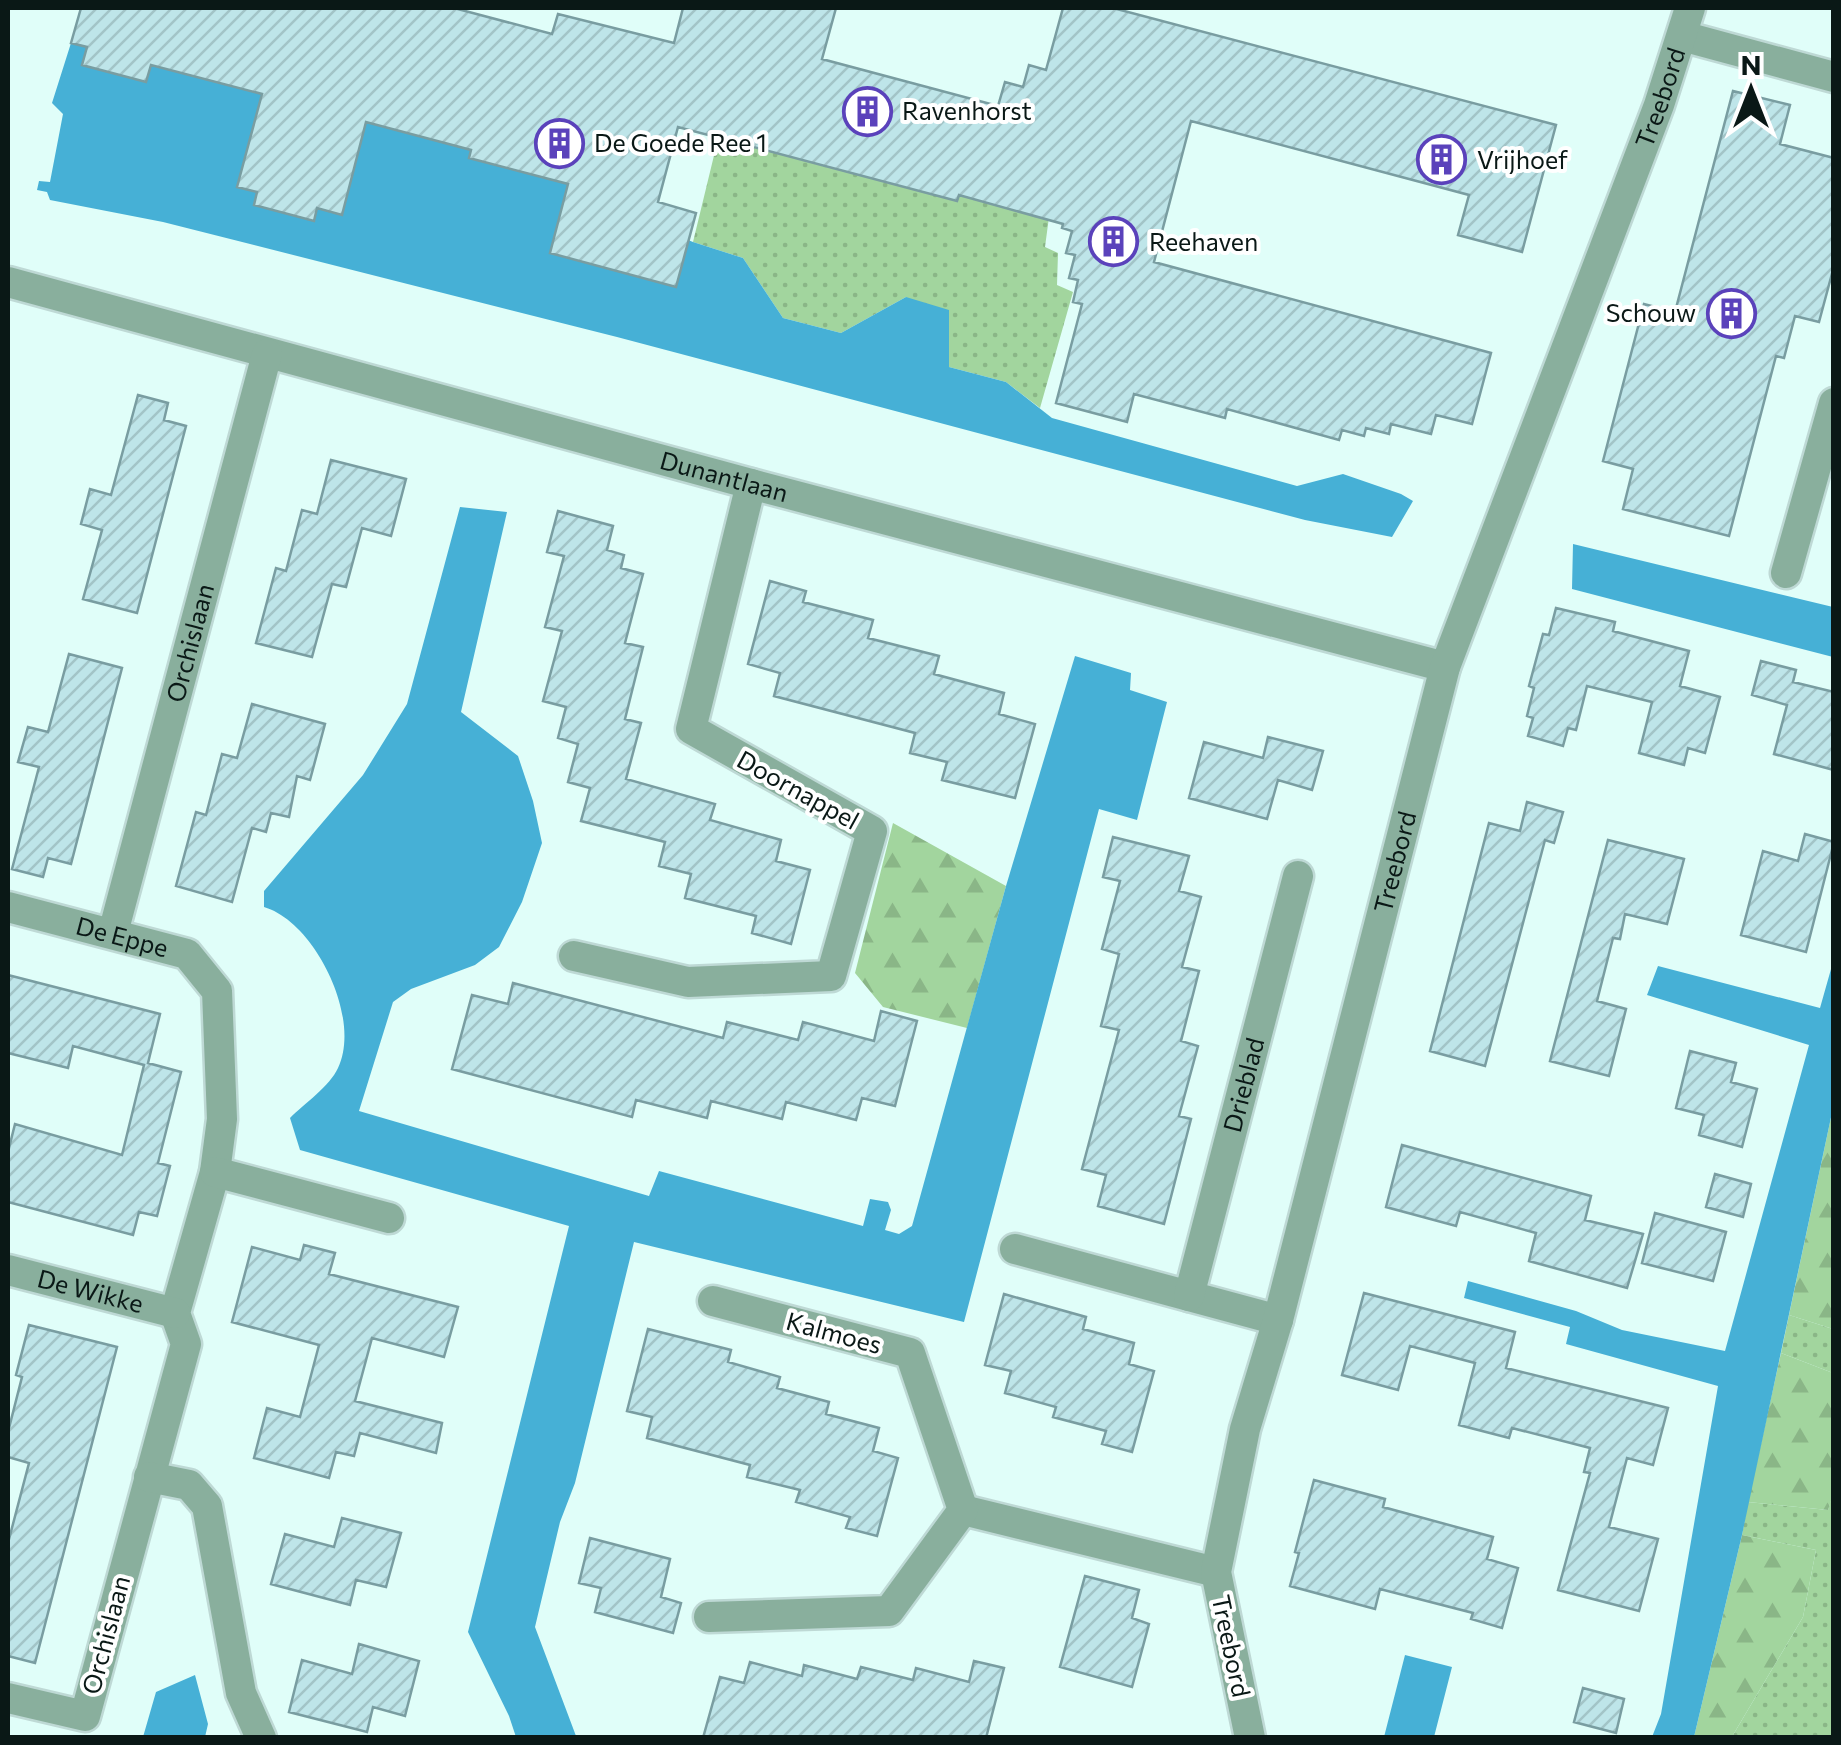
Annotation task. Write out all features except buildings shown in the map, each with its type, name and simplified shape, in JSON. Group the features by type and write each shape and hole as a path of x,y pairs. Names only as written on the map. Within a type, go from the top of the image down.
{"street":[{"path":"1686,22 1834,77"},
{"name":"Treebord","path":"1250,1738 1216,1572 1245,1430 1278,1320 1445,667 1660,106 1686,22"},
{"name":"Dunantlaan","path":"8,282 1445,667"},
{"name":"Orchislaan","path":"113,932 266,354"},
{"path":"1786,573 1834,404"},
{"name":"Doornappel","path":"574,956 688,982 831,976 872,832 690,729 751,484"},
{"name":"Drieblad","path":"1189,1296 1298,876"},
{"name":"De Eppe","path":"8,907 187,954 217,991 222,1118 216,1172"},
{"path":"216,1172 389,1218"},
{"name":"Orchislaan","path":"8,1698 85,1716 186,1344 175,1313 216,1172"},
{"path":"1015,1249 1278,1320"},
{"name":"De Wikke","path":"8,1270 175,1313"},
{"name":"Kalmoes","path":"714,1301 910,1352 963,1510"},
{"path":"149,1476 189,1485 207,1506 241,1693 261,1738"},
{"path":"709,1618 889,1612 963,1510 1216,1572"}],"green space":[{"path":"718,139 1049,217 1045,247 1058,253 1057,285 1073,292 1040,408 1006,382 949,367 906,297 841,333 783,318 743,258 693,242"},
{"path":"893,823 1006,886 967,1028 883,1007 855,973"},
{"path":"1833,1108 1833,1329 1789,1315"},
{"path":"1789,1315 1833,1329 1833,1373 1781,1353"},
{"path":"1781,1353 1833,1373 1834,1492 1828,1510 1748,1502"},
{"path":"1833,1492 1833,1737 1694,1738 1733,1735 1803,1617 1816,1550 1742,1535 1748,1502 1828,1510"},
{"path":"1742,1535 1816,1550 1803,1617 1733,1735 1694,1737"}],"water":[{"path":"71,43 87,47 82,64 151,65 262,94 237,186 257,192 254,205 313,221 317,208 342,214 366,122 471,150 469,158 568,184 550,253 676,287 688,240 743,258 783,318 841,333 906,297 949,310 949,367 1006,382 1052,418 1297,486 1343,474 1413,501 1392,537 1305,520 617,337 163,222 50,200 47,192 37,190 39,181 50,182 63,114 52,103"},
{"path":"460,507 507,512 461,712 518,756 542,843 522,902 499,947 475,965 411,989 393,1002 359,1111 649,1196 659,1171 863,1226 870,1199 888,1202 891,1210 885,1230 899,1234 912,1226 1006,886 1075,656 1131,673 1130,690 1167,702 1137,820 1099,809 964,1322 634,1242 535,1627 576,1736 580,1737 516,1737 468,1632 569,1226 300,1150 290,1118 334,1075 344,1047 344,1024 339,999 316,951 283,916 264,907 264,891 363,775 407,704"},
{"path":"1573,544 1833,607 1833,657 1572,589"},
{"path":"1833,962 1833,1108 1742,1535 1694,1737 1652,1737 1661,1714 1718,1386 1566,1344 1570,1327 1464,1298 1468,1281 1576,1311 1622,1330 1725,1351 1809,1045 1647,995 1658,966 1820,1008"},
{"path":"1405,1655 1452,1667 1434,1737 1384,1737"},
{"path":"195,1675 208,1724 205,1737 143,1737 156,1692"}],"place":[{"name":"Ravenhorst","path":"867,111"},
{"name":"De Goede Ree 1","path":"559,143"},
{"name":"Vrijhoef","path":"1442,160"},
{"name":"Reehaven","path":"1114,242"},
{"name":"Schouw","path":"1731,313"}]}
